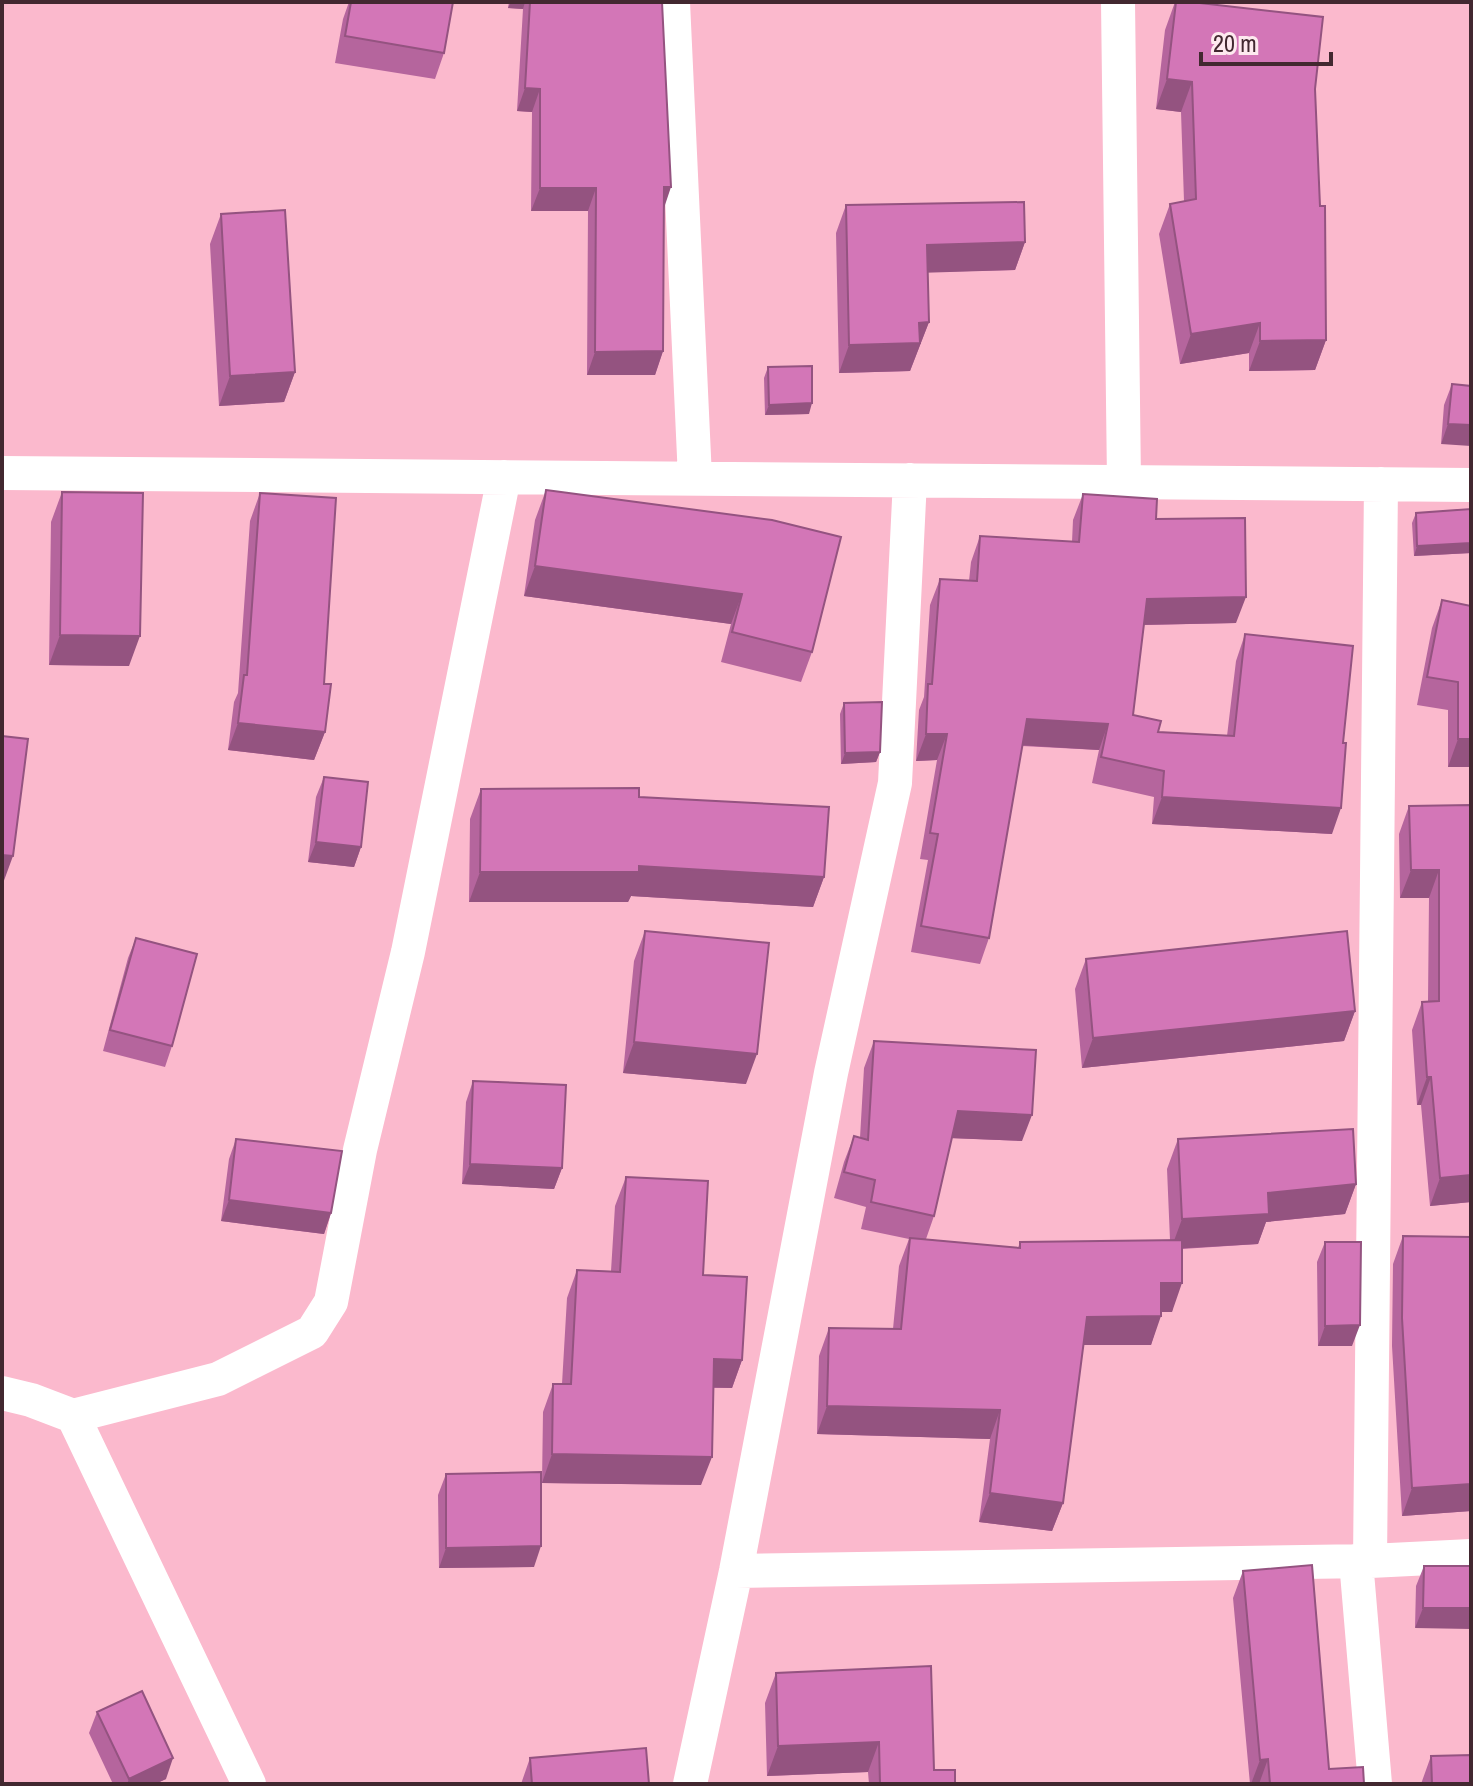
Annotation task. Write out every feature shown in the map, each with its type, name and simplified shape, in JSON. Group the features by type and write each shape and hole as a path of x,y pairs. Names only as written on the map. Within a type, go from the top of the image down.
{"street":[{"path":"673,2 695,478"},
{"path":"1118,2 1124,481"},
{"path":"2,473 1471,485"},
{"path":"2,1393 73,1416 218,1379 312,1332 331,1302 360,1150 408,952 504,477"},
{"path":"690,1784 736,1571 831,1073 895,783 910,480"},
{"path":"1375,1784 1363,1561 1381,484"},
{"path":"73,1416 249,1784"},
{"path":"736,1571 1363,1561 1471,1556"}],"building":[{"path":"351,2 453,2 444,53 345,36"},
{"path":"530,2 662,2 671,187 664,187 663,351 595,352 596,188 540,188 540,89 525,88"},
{"path":"1176,2 1323,17 1315,89 1320,206 1325,206 1326,340 1260,341 1260,323 1191,334 1170,204 1196,199 1192,82 1167,79"},
{"path":"1024,202 1025,242 927,245 929,322 919,323 920,343 849,345 846,205"},
{"path":"285,210 295,372 230,376 221,214"},
{"path":"812,366 812,403 769,405 768,367"},
{"path":"1452,384 1471,386 1471,425 1448,424"},
{"path":"546,490 772,520 841,537 812,652 732,632 742,594 535,566"},
{"path":"62,492 143,493 140,636 60,635"},
{"path":"260,493 336,498 324,684 331,684 325,732 238,723 244,675 247,675"},
{"path":"1083,494 1157,499 1156,519 1245,518 1246,597 1147,599 1133,715 1161,721 1158,732 1234,736 1245,634 1353,646 1343,743 1346,743 1341,808 1162,797 1164,771 1101,757 1108,724 1027,719 989,938 921,926 938,834 930,833 947,734 926,734 928,684 932,684 940,579 977,581 980,536 1079,542"},
{"path":"1471,509 1471,543 1417,546 1416,513"},
{"path":"1442,600 1471,606 1471,739 1458,739 1458,682 1427,677"},
{"path":"882,702 880,752 845,753 844,703"},
{"path":"2,736 28,739 13,856 2,855"},
{"path":"324,777 368,782 361,847 316,842"},
{"path":"639,788 639,797 829,807 824,877 639,866 639,872 480,872 481,789"},
{"path":"1471,805 1471,1175 1440,1178 1431,1077 1427,1077 1422,1002 1439,1001 1439,870 1411,870 1409,806"},
{"path":"645,931 769,943 757,1054 634,1042"},
{"path":"1347,931 1355,1011 1093,1038 1086,959"},
{"path":"136,938 197,954 172,1046 110,1030"},
{"path":"874,1041 1036,1050 1032,1115 958,1111 934,1216 871,1202 875,1180 844,1172 854,1136 868,1140"},
{"path":"473,1081 566,1085 562,1168 470,1164"},
{"path":"1353,1129 1356,1184 1268,1193 1269,1214 1182,1219 1178,1139"},
{"path":"236,1139 342,1151 331,1213 229,1200"},
{"path":"626,1177 708,1181 703,1275 747,1277 742,1360 714,1359 712,1457 552,1454 553,1384 571,1384 577,1270 620,1272"},
{"path":"1403,1236 1471,1237 1471,1484 1412,1488 1402,1318"},
{"path":"910,1238 1020,1248 1020,1242 1182,1240 1182,1283 1161,1283 1161,1316 1087,1317 1063,1503 990,1493 1000,1410 827,1406 829,1328 901,1329"},
{"path":"1325,1242 1361,1242 1360,1325 1325,1326"},
{"path":"541,1472 541,1546 446,1548 446,1474"},
{"path":"1312,1565 1329,1769 1363,1767 1364,1784 1270,1784 1268,1759 1260,1760 1243,1571"},
{"path":"1424,1566 1471,1566 1471,1608 1423,1608"},
{"path":"931,1666 934,1770 955,1770 955,1784 880,1784 879,1742 778,1746 776,1673"},
{"path":"142,1691 173,1758 129,1779 97,1712"},
{"path":"646,1748 649,1784 532,1784 530,1758"},
{"path":"1471,1755 1471,1784 1432,1784 1431,1756"}]}
